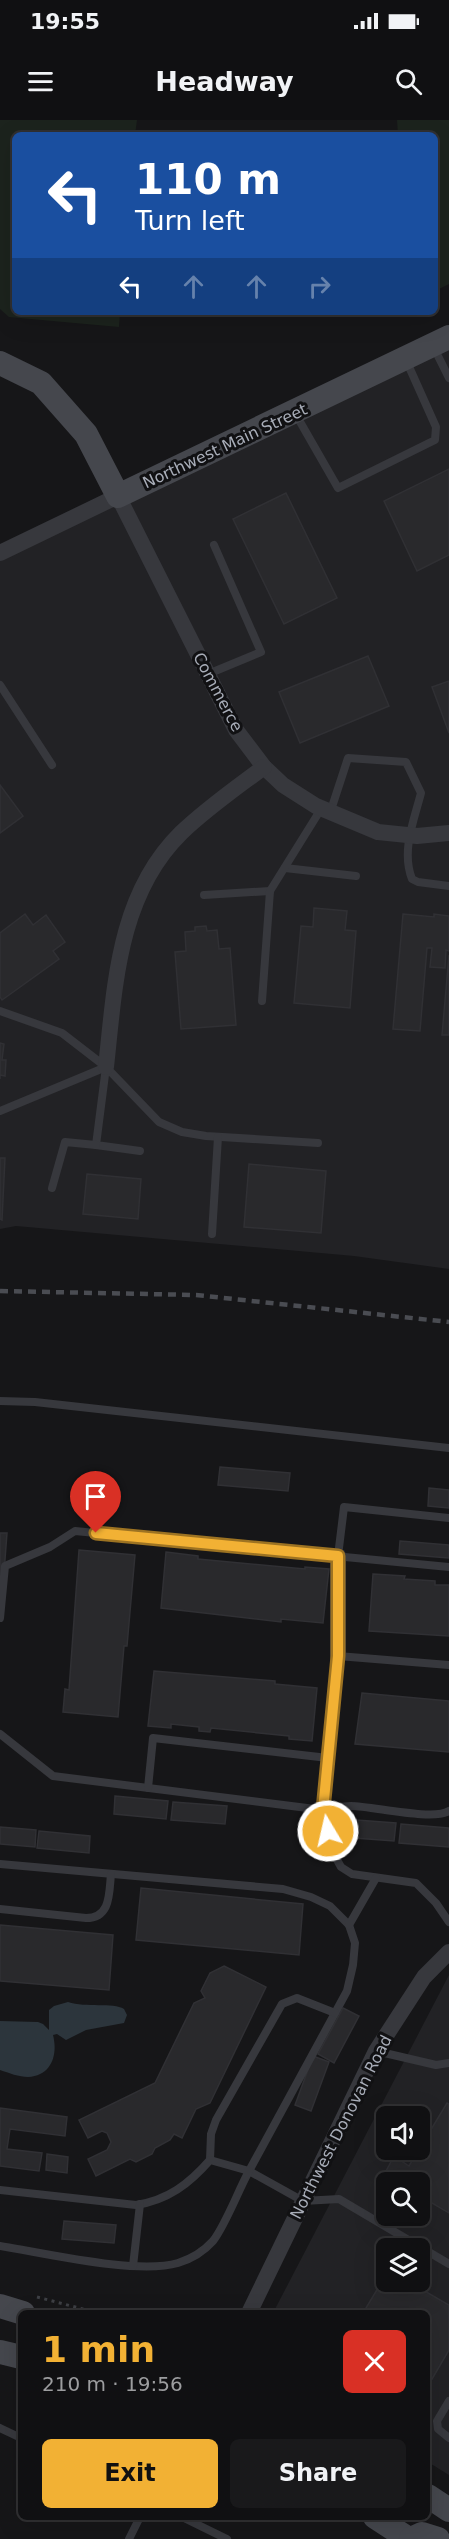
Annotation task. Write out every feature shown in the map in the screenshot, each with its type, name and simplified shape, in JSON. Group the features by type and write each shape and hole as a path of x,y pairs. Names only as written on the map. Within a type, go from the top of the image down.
{"street":[{"name":"Northwest Main Street","path":"0,553 441,341"},
{"path":"0,363 41,383 86,434 118,496"},
{"name":"Commerce","path":"118,496 236,730 264,767 283,785 326,811 378,832 410,835 449,833"},
{"path":"106,1067 118,961 130,914 151,870 180,834 214,804 264,767"},
{"path":"338,1556 338,1656"},
{"name":"Northwest Donovan Road","path":"250,2310 376,2050 424,1977 449,1952"},
{"path":"0,2307 29,2305"},
{"path":"0,2352 18,2356"},
{"path":"430,2497 449,2510"},
{"path":"380,2520 410,2539 422,2534 438,2539"}],"lane":[{"path":"441,341 449,378"},
{"path":"295,413 338,488 435,440 436,427 405,358"},
{"path":"208,674 261,652 214,545"},
{"path":"0,686 52,765"},
{"path":"262,1001 270,891 326,811 348,758 406,762 421,793 410,835 407,861 412,879 418,882 449,886"},
{"path":"285,867 356,876"},
{"path":"204,895 270,891"},
{"path":"0,1011 62,1033 106,1067 159,1122 182,1132 218,1137 318,1143"},
{"path":"0,1112 106,1067"},
{"path":"96,1145 106,1067"},
{"path":"212,1234 218,1137"},
{"path":"52,1188 65,1142 140,1151"},
{"path":"0,1401 46,1404 449,1448"},
{"path":"338,1556 344,1507 449,1518"},
{"path":"0,1618 5,1566 50,1547 75,1531 449,1567"},
{"path":"449,1665 338,1656 323,1810 334,1851 341,1867 352,1874 416,1884 435,1903 449,1922"},
{"path":"0,1734 53,1776 323,1810 351,1806 424,1813 445,1814 449,1811"},
{"path":"148,1788 153,1738 328,1758"},
{"path":"0,1864 283,1889 311,1897 330,1906 349,1925 355,1943 347,1991 213,2240 200,2253 178,2263 133,2266 0,2246"},
{"path":"0,1909 86,1918 100,1916 105,1910 111,1874"},
{"path":"349,1925 376,1878"},
{"path":"0,2190 140,2204 155,2202 176,2192 210,2160 211,2134 216,2120 282,2004 297,1998 335,2013"},
{"path":"376,2050 436,2065 449,2063"},
{"path":"210,2160 249,2171 303,2201 339,2199 449,2264"},
{"path":"133,2266 140,2204"},
{"path":"449,2401 437,2421 438,2428 449,2438"},
{"path":"0,2428 18,2437"},
{"path":"129,2539 138,2520"},
{"path":"188,2520 227,2539"}],"path":[{"path":"29,2305 72,2310"}],"shaded area":[{"path":"0,120 137,120 135,132 12,132 12,315 120,315 119,327 9,317 0,309"},
{"path":"397,120 449,120 449,284 438,290 438,132 398,132"},
{"path":"449,338 449,1269 354,1256 16,1226 0,1229 0,553"},
{"path":"449,1975 449,2475 430,2463 430,2310 275,2310 376,2115 376,2160 430,2160 430,2106 381,2106"},
{"path":"68,2002 119,2007 124,2009 127,2015 124,2023 86,2030 66,2040 57,2034 53,2035 54,2056 43,2073 28,2077 0,2070 0,2021 38,2022 49,2030 49,2010"}],"building":[{"path":"449,469 449,555 417,571 384,501"},
{"path":"286,493 337,598 284,624 233,519"},
{"path":"368,656 389,706 300,743 279,692"},
{"path":"449,681 449,733 432,687"},
{"path":"0,785 23,816 0,833"},
{"path":"314,908 347,911 345,930 356,931 350,1008 294,1003 301,926 313,927"},
{"path":"25,914 33,925 46,915 65,942 53,951 59,959 2,1000 0,997 0,933"},
{"path":"403,914 449,916 449,951 446,950 445,968 430,967 432,948 427,948 420,1031 393,1029"},
{"path":"206,926 207,931 217,930 219,949 230,948 236,1025 181,1029 175,952 186,951 185,932 195,931 195,927"},
{"path":"449,955 449,1035 442,1035"},
{"path":"0,1043 4,1044 2,1060 6,1060 5,1076 0,1075"},
{"path":"0,1158 5,1158 2,1220 0,1219"},
{"path":"249,1164 326,1171 321,1233 244,1227"},
{"path":"87,1174 141,1179 138,1219 83,1214"},
{"path":"220,1467 290,1473 288,1491 218,1485"},
{"path":"429,1488 449,1490 449,1508 428,1506"},
{"path":"0,1533 7,1533 3,1586 0,1585"},
{"path":"400,1541 449,1545 449,1558 399,1554"},
{"path":"79,1550 135,1555 118,1717 63,1712 65,1689 69,1690"},
{"path":"166,1552 198,1556 198,1559 305,1569 305,1567 329,1569 323,1623 281,1619 281,1622 161,1608"},
{"path":"373,1574 405,1576 404,1579 435,1581 435,1585 449,1585 449,1636 369,1631"},
{"path":"154,1671 275,1681 275,1684 317,1688 312,1741 289,1739 289,1736 211,1728 210,1732 199,1731 199,1727 171,1724 171,1728 148,1726"},
{"path":"362,1693 449,1701 449,1752 355,1744"},
{"path":"115,1796 168,1801 166,1819 114,1814"},
{"path":"173,1802 227,1806 225,1824 171,1820"},
{"path":"343,1819 396,1823 394,1841 341,1837"},
{"path":"401,1824 449,1828 449,1847 399,1843"},
{"path":"0,1827 36,1830 35,1847 0,1844"},
{"path":"39,1831 90,1836 89,1853 37,1848"},
{"path":"141,1888 303,1904 299,1955 136,1940"},
{"path":"0,1925 113,1935 109,1990 0,1981"},
{"path":"224,1966 266,1987 210,2103 196,2109 182,2138 174,2134 170,2140 155,2148 152,2154 136,2162 130,2159 96,2176 88,2159 107,2150 111,2142 107,2133 102,2131 88,2138 79,2120 155,2083 194,2003 205,1998 201,1991 210,1973"},
{"path":"343,2008 359,2016 334,2063 318,2054"},
{"path":"313,2056 329,2062 311,2111 295,2105"},
{"path":"447,2103 449,2104 449,2213 430,2202 430,2172 386,2172 392,2160 400,2160 409,2166 413,2160 430,2160 430,2131"},
{"path":"0,2108 67,2117 65,2136 10,2129 7,2149 42,2153 39,2171 0,2166"},
{"path":"47,2154 68,2157 67,2173 46,2170"},
{"path":"64,2221 116,2225 114,2243 62,2239"},
{"path":"376,2291 426,2292 449,2305 449,2350 430,2383 430,2310 365,2310"}],"railway":[{"path":"0,1291 196,1295 449,1322"}],"route":[{"path":"96,1533 338,1556 338,1656 323,1810 328,1831"}]}
